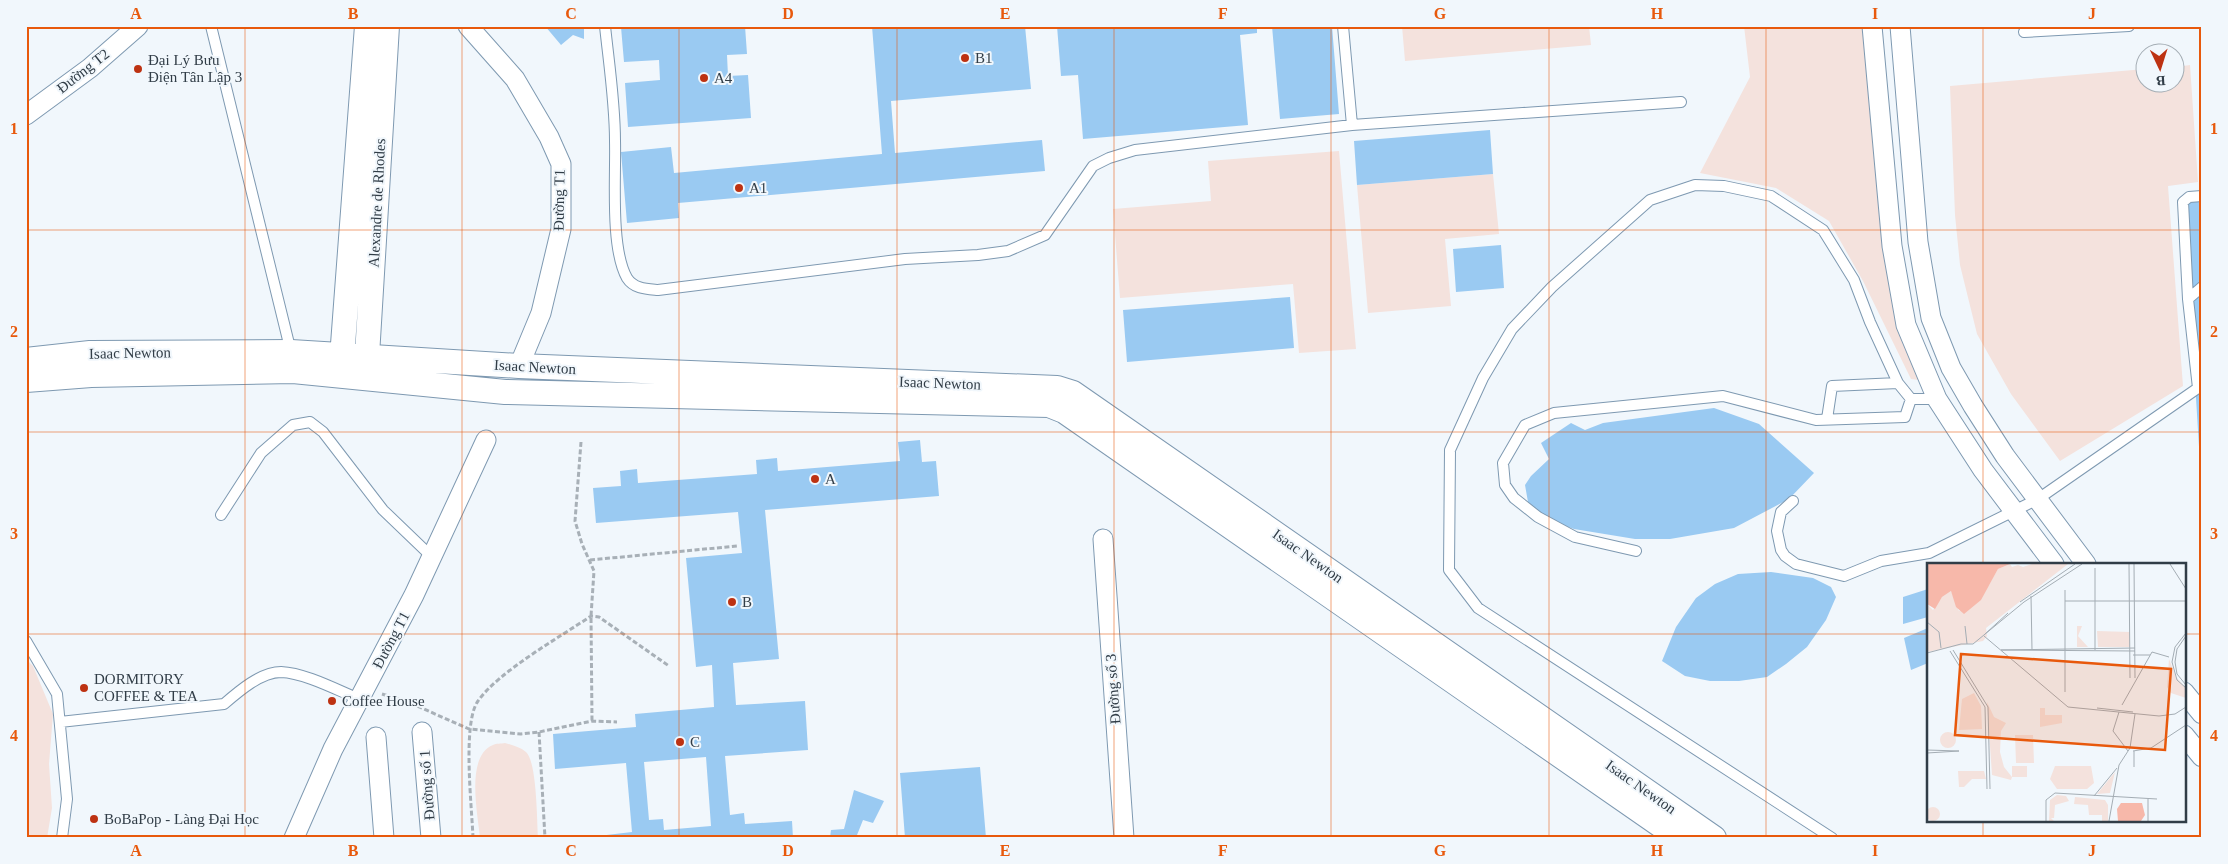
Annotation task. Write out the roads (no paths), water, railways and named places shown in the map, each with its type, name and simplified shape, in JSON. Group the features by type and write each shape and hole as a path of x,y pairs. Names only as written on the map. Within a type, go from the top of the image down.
{"street":[{"name":"Đường T2","path":"26,115 90,68 138,26"},
{"name":"Alexandre de Rhodes","path":"342,366 367,26"},
{"name":"Alexandre de Rhodes","path":"367,368 387,26"},
{"name":"Đường T1","path":"468,26 515,79 549,137 562,164 561,229 541,313 519,366"},
{"path":"1872,26 1892,246 1906,325 1937,399 1983,470 2053,563"},
{"path":"1900,26 1918,242 1931,318 1951,368 1973,406 2005,456 2085,563"},
{"name":"Isaac Newton","path":"26,360 90,353 291,352 342,366 367,368 505,392 1049,405 1064,411 1679,838"},
{"name":"Isaac Newton","path":"26,380 92,375 293,372 342,366"},
{"name":"Isaac Newton","path":"367,368 519,366 1057,388 1073,393 1714,838"},
{"path":"505,392 519,366"},
{"name":"Đường T1","path":"294,838 333,749 414,595 486,440"},
{"name":"Đường số 3","path":"1103,539 1124,838"},
{"path":"2186,694 2202,714"},
{"name":"Đường số 1","path":"422,732 431,838"},
{"path":"376,737 384,838"},
{"path":"2186,737 2202,757"}],"lane":[{"path":"211,26 291,352"},
{"path":"605,26 616,140 618,239 622,264 628,279 639,288 648,289 668,289 905,259 978,255 1008,251 1044,235 1093,166 1109,158 1135,150 1352,124 1681,102"},
{"path":"1343,26 1352,124"},
{"path":"2024,32 2129,26"},
{"path":"1832,838 1478,608 1449,570 1450,450 1484,378 1512,329 1552,287 1650,200 1695,185 1724,186 1771,196 1823,230 1854,280 1870,322 1898,383 1911,399"},
{"path":"1793,501 1781,512 1778,531 1781,550 1785,556 1796,564 1844,576 1881,561 1929,553 2038,499 2200,388 2188,299 2183,202 2189,197 2202,196"},
{"path":"2188,299 2202,287"},
{"path":"1827,420 1832,386 1898,383"},
{"path":"1636,550 1575,537 1538,517 1514,498 1505,485 1503,463 1526,425 1554,413 1723,396 1816,420 1905,417 1911,399"},
{"path":"1911,399 1937,399"},
{"path":"220,515 262,453 293,425 310,422 323,432 383,510 432,557"},
{"path":"26,641 57,694 68,799 62,838"},
{"path":"60,722 224,704 241,690 263,677 280,672 301,676 362,694"}],"place":[{"name":"B1","path":"965,58"},
{"name":"Đại Lý Bưu Điện Tân Lập 3","path":"138,69"},
{"name":"A4","path":"704,78"},
{"name":"A1","path":"739,188"},
{"name":"A","path":"815,479"},
{"name":"B","path":"732,602"},
{"name":"DORMITORY COFFEE & TEA","path":"84,688"},
{"name":"Coffee House","path":"332,701"},
{"name":"C","path":"680,742"},
{"name":"BoBaPop - Làng Đại Học","path":"94,819"}]}
